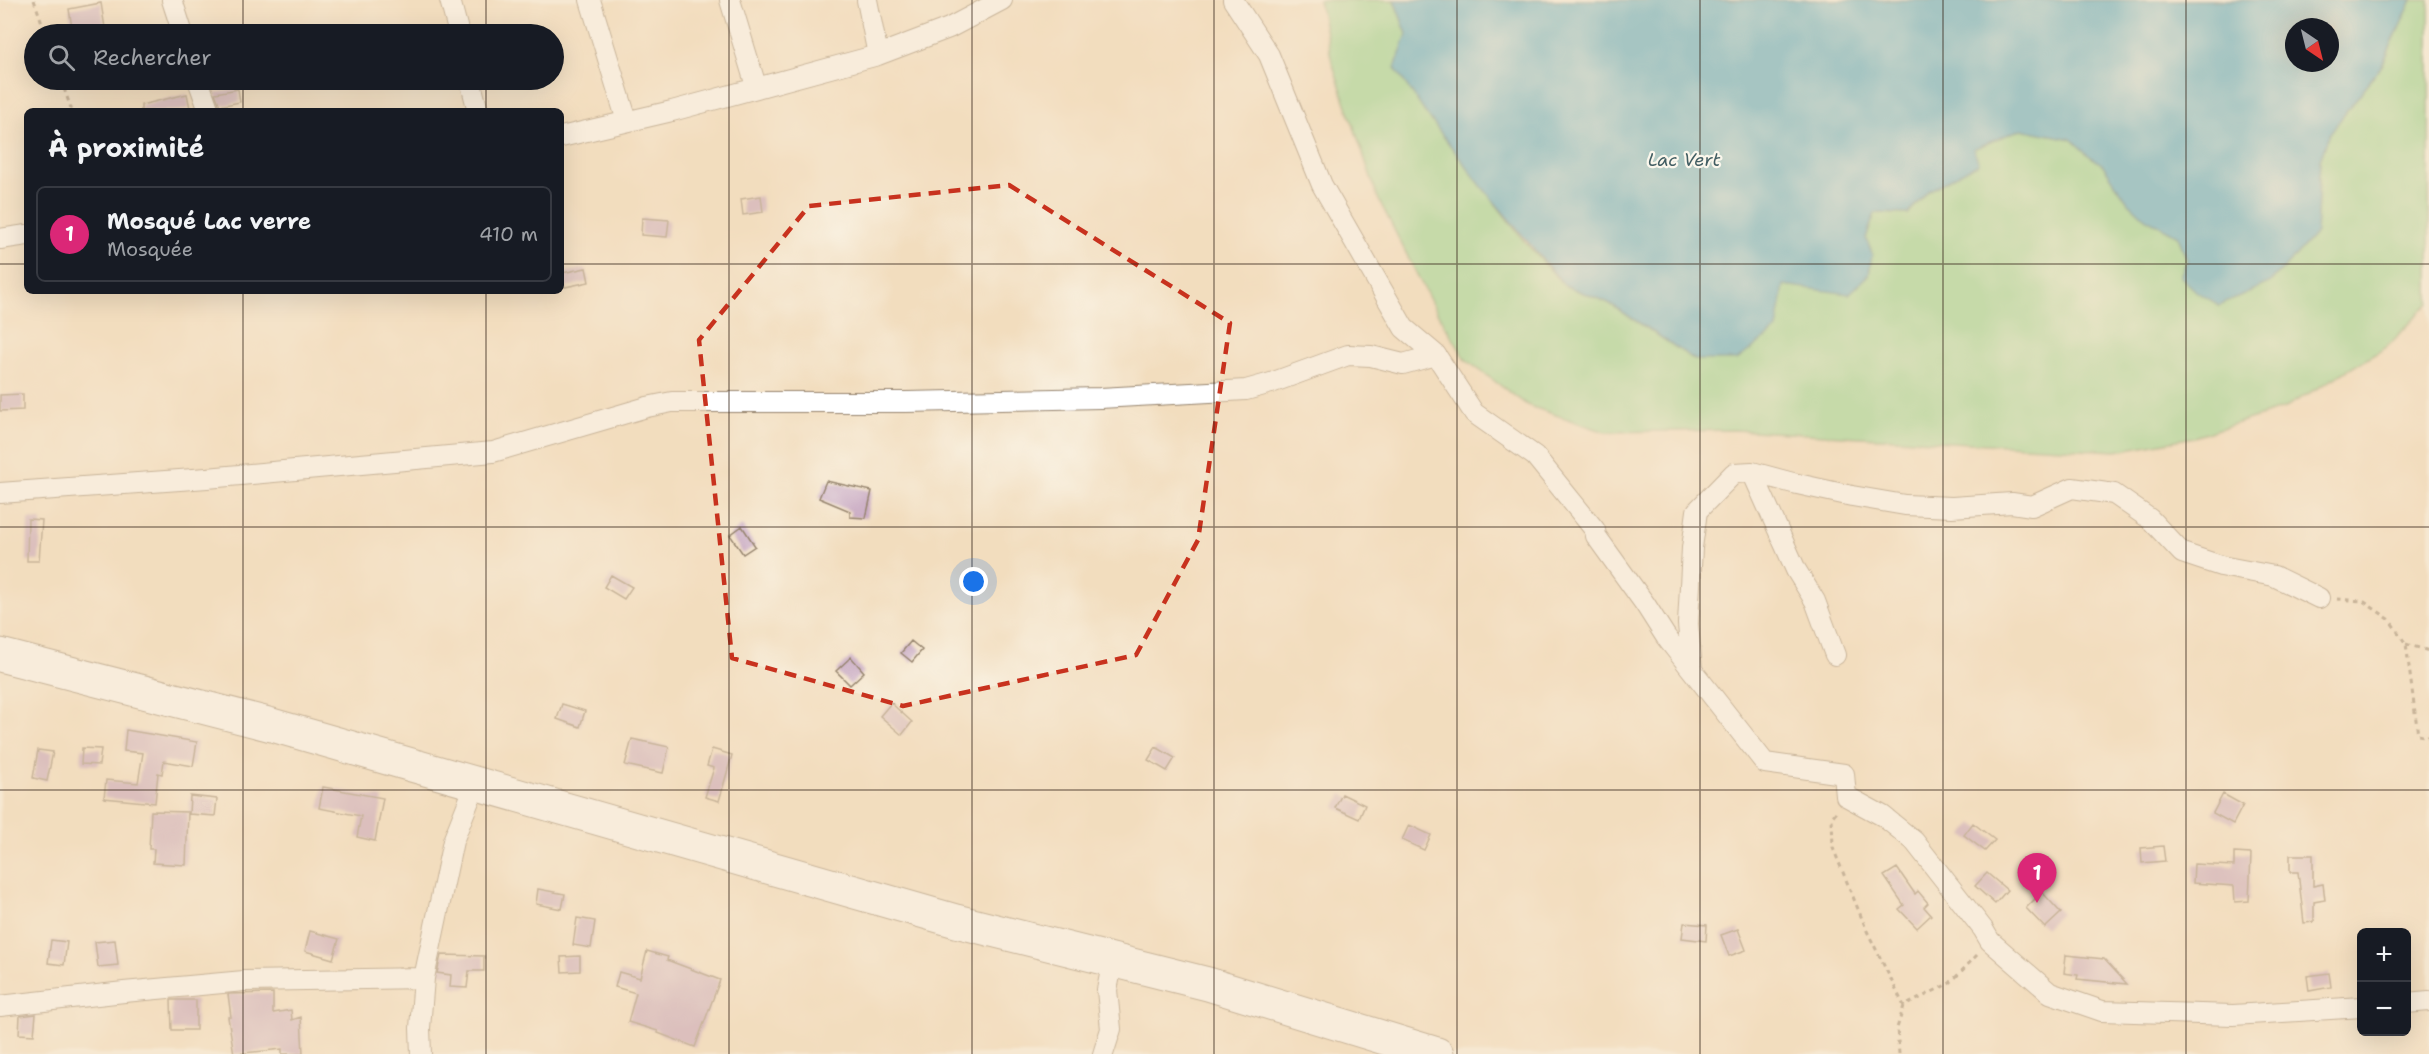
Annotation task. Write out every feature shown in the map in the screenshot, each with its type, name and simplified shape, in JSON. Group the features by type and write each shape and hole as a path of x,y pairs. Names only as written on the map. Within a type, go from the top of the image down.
{"highway":[{"path":"0,655 249,718 956,921 1208,984 1437,1054"}],"street":[{"path":"172,0 180,24"},
{"path":"450,0 456,24"},
{"path":"590,0 627,121"},
{"path":"730,0 756,86"},
{"path":"867,0 878,55"},
{"path":"564,136 672,111 756,86 878,55 949,28 1002,0"},
{"path":"1233,0 1269,55 1322,185 1404,328 1436,355 1474,414 1535,456 1595,530 1596,536 1666,637 1765,763 1844,774 1846,796 1883,816 1914,841 1983,929 1990,942 2050,993 2102,1011 2234,1015 2357,1007"},
{"path":"202,90 208,108"},
{"path":"473,90 477,108"},
{"path":"0,239 24,236"},
{"path":"0,493 219,477 492,452 647,407 672,402 1100,398 1246,390 1348,355 1371,356 1403,364 1436,355"},
{"path":"1692,669 1688,624 1692,548 1697,511 1734,473 1752,472 1793,483 1905,505 1952,507 2012,503 2032,506 2072,488 2114,494 2150,519 2182,553 2221,566 2274,576 2319,598"},
{"path":"1752,472 1787,550 1815,601 1835,655"},
{"path":"421,1054 420,1028 424,978 453,841 476,783"},
{"path":"1103,1054 1111,1029 1107,990 1113,960"},
{"path":"0,1006 244,981 424,978"},
{"path":"2411,1003 2429,1001"}],"path":[{"path":"34,0 42,24"},
{"path":"65,90 71,108"},
{"path":"2319,598 2363,601 2389,619 2406,644 2418,735 2429,737"},
{"path":"2406,644 2429,651"},
{"path":"1846,796 1832,817 1833,848 1867,931 1904,1006 1897,1028 1899,1054"},
{"path":"1904,1006 1950,983 1990,942"}],"highlighted area":[{"path":"1009,185 1230,323 1198,540 1136,655 903,706 732,658 699,340 809,206"}],"green space":[{"path":"1319,0 1394,0 1407,34 1424,111 1525,242 1564,285 1609,303 1695,360 1784,285 1849,293 1872,254 1866,238 1875,213 1908,214 1928,191 1978,163 1972,149 2021,129 2072,139 2087,154 2103,165 2128,202 2145,218 2178,236 2187,260 2219,305 2271,282 2316,233 2320,159 2330,133 2382,65 2412,0 2429,0 2429,303 2387,347 2284,408 2194,437 2116,451 1735,430 1605,432 1527,405 1466,360 1431,302 1378,198 1332,62"}],"water":[{"name":"Lac Vert","path":"1394,0 2412,0 2382,65 2330,133 2320,159 2316,233 2271,282 2219,305 2197,292 2180,276 2187,260 2178,236 2145,218 2128,202 2103,165 2071,139 2021,129 1973,149 1979,163 1928,191 1908,214 1875,213 1866,238 1872,254 1869,275 1849,294 1784,285 1777,329 1737,360 1695,360 1609,303 1564,285 1482,187 1424,111 1395,68 1407,34"}],"building":[{"path":"101,3 104,24 71,24 69,9"},
{"path":"238,90 240,102 220,106 215,93"},
{"path":"187,94 190,108 141,108 141,105"},
{"path":"761,196 763,212 743,215 741,199"},
{"path":"642,218 669,220 667,237 641,235"},
{"path":"586,268 589,282 565,287 564,273"},
{"path":"23,394 23,410 0,411 0,395"},
{"path":"826,481 872,491 866,518 850,517 850,511 819,498"},
{"path":"28,519 42,520 39,561 27,561"},
{"path":"742,526 755,546 743,554 730,535"},
{"path":"611,575 632,587 624,599 604,587"},
{"path":"911,641 922,650 912,662 901,653"},
{"path":"851,657 864,672 850,685 836,671"},
{"path":"891,703 912,722 902,735 880,716"},
{"path":"562,704 585,711 580,727 557,719"},
{"path":"126,730 197,742 193,766 164,761 162,774 158,773 155,803 104,798 106,780 138,783 143,753 124,751"},
{"path":"632,739 669,747 663,773 625,765"},
{"path":"1156,747 1175,758 1167,771 1148,760"},
{"path":"82,748 101,749 99,765 81,764"},
{"path":"712,749 732,755 719,801 705,797 714,768 707,766"},
{"path":"38,750 53,752 47,781 33,778"},
{"path":"323,787 383,798 375,841 357,837 361,816 319,808"},
{"path":"1342,794 1365,805 1359,819 1335,808"},
{"path":"2223,794 2243,805 2233,824 2213,813"},
{"path":"190,796 217,799 215,816 189,814"},
{"path":"151,811 188,812 186,865 153,863 154,849 149,849"},
{"path":"1973,823 1995,840 1985,851 1964,835"},
{"path":"1409,825 1431,835 1424,850 1402,840"},
{"path":"2163,846 2165,861 2142,863 2141,848"},
{"path":"2234,853 2251,854 2249,901 2235,902 2234,886 2193,883 2194,864 2234,866"},
{"path":"2290,855 2313,855 2313,886 2323,884 2325,900 2314,902 2314,922 2304,923 2298,872 2290,872"},
{"path":"1897,868 1915,894 1918,891 1928,903 1924,907 1931,915 1917,928 1899,909 1904,905 1884,876"},
{"path":"1987,873 2007,890 1995,904 1975,886"},
{"path":"538,889 565,894 562,909 536,904"},
{"path":"2042,892 2061,913 2045,928 2026,908"},
{"path":"577,918 595,921 591,948 573,945"},
{"path":"1684,923 1707,925 1706,941 1682,938"},
{"path":"1738,929 1746,950 1729,956 1721,935"},
{"path":"310,931 339,939 333,959 305,951"},
{"path":"51,940 67,942 64,965 48,963"},
{"path":"115,940 118,965 98,967 95,942"},
{"path":"647,951 668,957 667,960 720,980 695,1047 658,1033 658,1031 628,1022 636,993 615,987 619,972 640,978"},
{"path":"441,955 484,956 484,971 469,971 467,988 450,987 451,975 437,973"},
{"path":"2066,955 2104,959 2127,984 2077,979 2078,975 2064,973"},
{"path":"580,956 580,971 562,972 561,957"},
{"path":"2329,973 2331,987 2309,991 2307,976"},
{"path":"273,993 273,1013 291,1010 292,1020 301,1017 303,1054 282,1054 282,1049 234,1054 228,1017 231,1017 228,994"},
{"path":"171,1000 196,1000 196,1030 172,1030"},
{"path":"36,1014 34,1035 19,1034 20,1016"}],"place":[{"name":"Mosqué Lac verre","path":"2037,903"}]}
